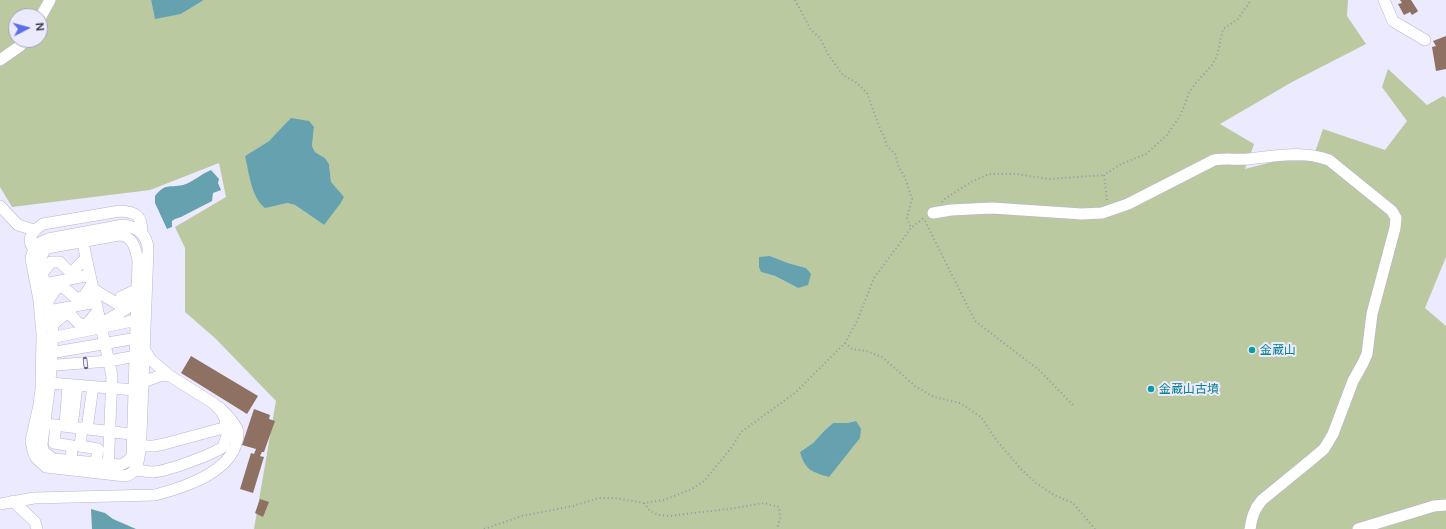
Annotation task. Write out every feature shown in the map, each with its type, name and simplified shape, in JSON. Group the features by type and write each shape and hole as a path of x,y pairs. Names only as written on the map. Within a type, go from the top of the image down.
{"street":[{"path":"1384,0 1393,21 1424,40"},
{"path":"0,60 17,48"},
{"path":"932,214 951,210 992,208 1082,214 1102,213 1128,204 1214,160 1224,158 1246,159 1285,154 1304,154 1329,160 1392,211 1396,218 1395,228 1372,314 1367,354 1364,363 1353,381 1333,434 1324,449 1262,500 1256,507 1252,516 1250,529"},
{"path":"0,206 18,225 34,230"},
{"path":"0,504 41,498 155,495 167,492 211,474 225,463 233,452 238,435 236,428 219,407 170,376 152,360 140,352 137,338 137,320 138,261 142,222 138,217 129,211 120,211 43,224 34,230 31,235 31,245 34,249"},
{"path":"63,384 56,365 53,332 40,260 47,248 81,236 123,225 130,226 141,232 148,242 148,249 140,352 138,463 135,470 129,475 125,476 96,463 53,459 43,451 39,423 42,334 39,300 31,259 34,249 38,244 48,239 81,236 124,235 133,243 138,261"},
{"path":"81,236 112,376 108,469"},
{"path":"43,279 51,262 60,262 65,270 70,271 78,269 82,261 86,259"},
{"path":"43,279 91,283 126,309 101,326"},
{"path":"49,306 56,289 59,287 66,289 72,296 80,298 84,296 91,283"},
{"path":"138,289 121,297 138,308"},
{"path":"49,306 97,306"},
{"path":"96,463 98,449 80,446 73,427 53,332 62,316 66,314 70,314 77,323 86,325 97,306"},
{"path":"53,332 137,320"},
{"path":"56,352 137,338"},
{"path":"56,365 109,361 140,352"},
{"path":"63,384 112,388 139,386 162,375 170,376"},
{"path":"63,384 39,423 31,441 36,458 46,467 108,469 125,464 132,456 138,438"},
{"path":"71,460 72,446 54,443 73,427 93,387"},
{"path":"135,470 154,472 177,466 216,452 224,447 227,440 226,419 219,407"},
{"path":"39,423 110,432 138,438 154,446 227,427"},
{"path":"13,501 35,522 37,529"},
{"path":"1358,529 1434,506 1446,505"}],"path":[{"path":"796,0 811,30 820,38 829,56 843,75 858,83 867,93 887,146 895,154 899,168 904,176 912,199 908,218 911,228"},
{"path":"484,529 522,516 573,506 599,498 615,498 644,503 664,500 692,489 704,482 732,447 741,432 795,393 845,343 857,321 874,278 911,228 932,214 943,200 971,182 988,174 1017,174 1049,179 1104,175 1121,164 1146,154 1167,135 1180,116 1192,89 1212,65 1217,56 1223,29 1238,20 1251,0"},
{"path":"1102,213 1107,201 1104,175"},
{"path":"932,214 975,321 1039,370 1073,405"},
{"path":"845,343 852,349 866,351 882,357 915,386 934,397 960,403 981,417 997,441 1021,469 1036,483 1054,495 1073,503 1095,529"},
{"path":"644,503 650,511 659,515 672,516 764,503 779,507 780,518 777,529"}],"green space":[{"path":"0,0 151,0 155,18 181,14 204,0 1348,0 1347,16 1366,44 1292,82 1220,124 1254,144 1245,169 1276,161 1312,161 1323,129 1385,150 1407,121 1382,87 1388,69 1427,105 1443,96 1446,98 1446,257 1425,308 1446,326 1446,529 254,529 276,401 215,338 185,312 185,248 175,227 226,197 219,163 150,190 12,207 0,187","holes":["314,127 312,146 315,152 325,158 329,164 331,182 324,225 295,205 287,203 245,156 269,141 280,131","770,256 806,268 798,288 775,276 761,272","856,421 853,447 847,453 800,452 813,443 833,423 847,423"]}],"water":[{"path":"151,0 204,0 181,14 155,19"},
{"path":"291,118 309,121 314,127 312,146 315,152 325,158 329,164 331,182 344,197 324,225 295,205 287,203 265,208 260,203 251,184 245,156 269,141"},
{"path":"211,170 219,179 218,183 221,190 213,193 212,201 175,219 172,221 172,227 167,229 155,203 155,196 162,189 187,184"},
{"path":"770,256 806,268 811,274 808,285 798,288 775,276 761,272 759,267 759,257"},
{"path":"856,421 861,429 860,438 829,477 818,474 807,467 800,452 813,443 833,423 847,423"},
{"path":"91,509 105,513 113,519 136,529 92,529"}],"building":[{"path":"1400,0 1411,0 1418,11 1412,15 1410,12 1404,15 1398,4 1402,3"},
{"path":"1446,36 1446,69 1436,71 1432,47 1436,46 1433,41"},
{"path":"191,356 258,396 247,414 181,373"},
{"path":"254,409 270,415 269,419 275,421 264,452 262,452 260,456 264,457 253,493 240,489 251,453 254,454 256,449 242,445"},
{"path":"260,499 269,502 263,517 255,513"}],"railway":[{"path":"85,359 86,367"}],"place":[{"name":"金蔵山","path":"1252,350"},
{"name":"金蔵山古墳","path":"1151,389"}]}
